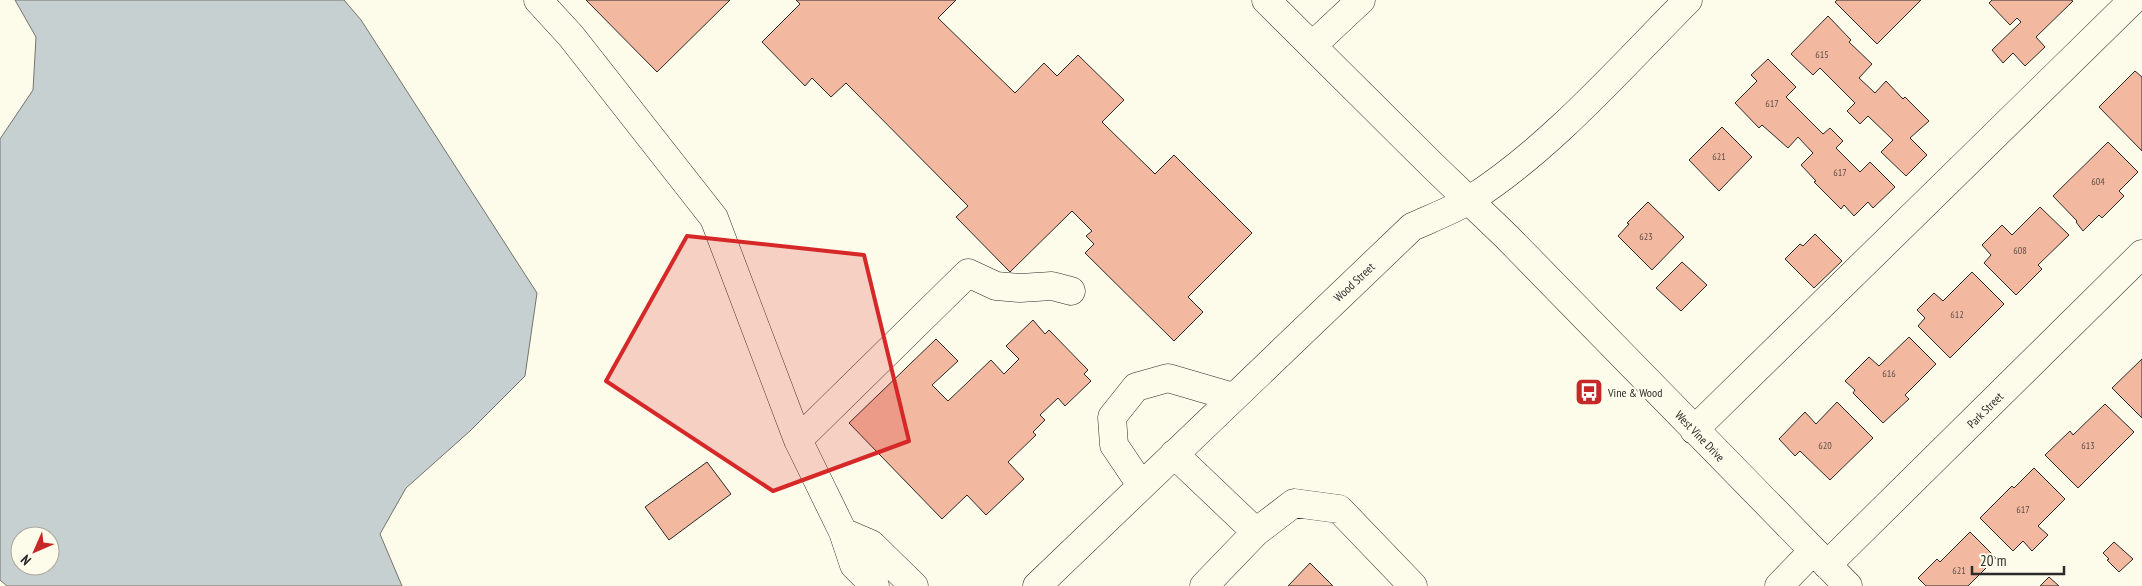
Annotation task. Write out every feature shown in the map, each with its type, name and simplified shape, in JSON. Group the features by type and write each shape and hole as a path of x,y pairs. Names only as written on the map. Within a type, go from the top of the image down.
{"street":[{"path":"538,0 571,36 714,218 798,440 843,532 854,565 875,586"},
{"name":"West Vine Drive","path":"1266,0 1433,166 1470,200 1848,586"},
{"path":"1313,45 1361,0"},
{"name":"Wood Street","path":"1037,586 1412,227 1470,200 1504,176 1563,125 1688,0"},
{"path":"1694,430 2133,0"},
{"name":"Park Street","path":"1779,586 1820,558 2142,254"},
{"path":"798,440 968,273 996,286 1020,288 1052,286 1071,290"},
{"path":"1141,485 1114,445 1112,417 1136,387 1168,378 1233,397"},
{"path":"1174,454 1256,532"},
{"path":"1204,586 1256,532 1294,502 1339,509 1413,586"},
{"path":"843,532 871,544 914,586"}],"highlighted area":[{"path":"687,236 864,255 909,441 773,491 606,381"}],"shaded area":[{"path":"15,0 344,0 361,20 537,293 525,376 470,431 406,488 380,534 402,586 7,586 0,580 0,139 33,90 36,37"}],"building":[{"path":"586,0 730,0 657,72"},
{"path":"796,0 956,0 938,18 1015,93 1044,63 1057,76 1078,55 1124,100 1102,122 1155,174 1174,155 1252,233 1188,297 1203,312 1174,341 1085,253 1094,244 1086,236 1092,231 1072,211 1010,272 956,217 968,206 846,83 831,97 812,78 805,86 762,42 800,4"},
{"path":"1837,0 1921,0 1877,44 1835,2"},
{"path":"1992,0 2073,1 2036,37 2045,47 2025,66 2013,53 2003,63 1992,50 2021,22 2017,18 2010,25 1989,3"},
{"path":"1828,16 1851,40 1849,42 1872,64 1859,78 1875,93 1886,81 1903,99 1905,97 1929,121 1910,138 1927,155 1906,176 1881,152 1893,140 1868,116 1860,124 1847,111 1855,103 1820,68 1813,75 1791,54"},
{"path":"1768,59 1796,87 1786,97 1823,134 1830,128 1843,141 1836,148 1860,172 1870,162 1895,187 1873,208 1868,202 1854,216 1844,205 1841,209 1814,182 1816,181 1801,165 1813,153 1798,137 1788,148 1762,125 1759,128 1735,103 1757,81 1751,75"},
{"path":"2135,71 2142,77 2142,151 2099,107"},
{"path":"1722,127 1752,157 1719,191 1689,160"},
{"path":"2108,142 2138,172 2119,191 2124,196 2102,218 2099,215 2083,231 2077,221 2053,196"},
{"path":"1648,202 1684,237 1652,270 1618,236 1629,224 1627,223"},
{"path":"2040,207 2069,235 2038,265 2042,269 2016,295 1984,263 1991,255 1982,245 2002,225 2012,235"},
{"path":"1815,234 1842,261 1814,288 1785,259 1800,244 1803,246"},
{"path":"1682,262 1707,285 1681,311 1656,288"},
{"path":"1972,272 2004,304 1950,358 1918,326 1925,318 1917,310 1934,293 1943,301"},
{"path":"1033,320 1045,334 1049,330 1088,370 1084,374 1091,381 1065,406 1058,398 1040,415 1045,420 1033,432 1036,435 1008,462 1024,479 986,515 967,495 942,519 849,423 936,339 958,361 932,385 948,401 991,360 1004,374 1019,359 1006,346"},
{"path":"1909,337 1936,364 1905,395 1909,399 1883,423 1853,393 1855,390 1845,381 1869,357 1879,366"},
{"path":"2142,359 2142,418 2112,388"},
{"path":"1837,402 1873,438 1830,480 1800,451 1795,456 1779,439 1805,412 1816,424"},
{"path":"2105,404 2134,432 2078,488 2045,455 2070,431 2073,435"},
{"path":"707,462 731,494 669,540 645,507"},
{"path":"2034,468 2065,499 2038,526 2048,535 2032,551 2023,541 2013,551 1980,518 2012,486 2014,488"},
{"path":"1970,532 1996,558 1968,586 1926,586 1918,578 1937,559 1940,562"},
{"path":"2114,542 2133,559 2119,572 2103,553"},
{"path":"1310,563 1333,586 1288,586"},
{"path":"2049,577 2059,586 2040,586"}],"place":[{"name":"Vine & Wood","path":"1589,392"}]}
